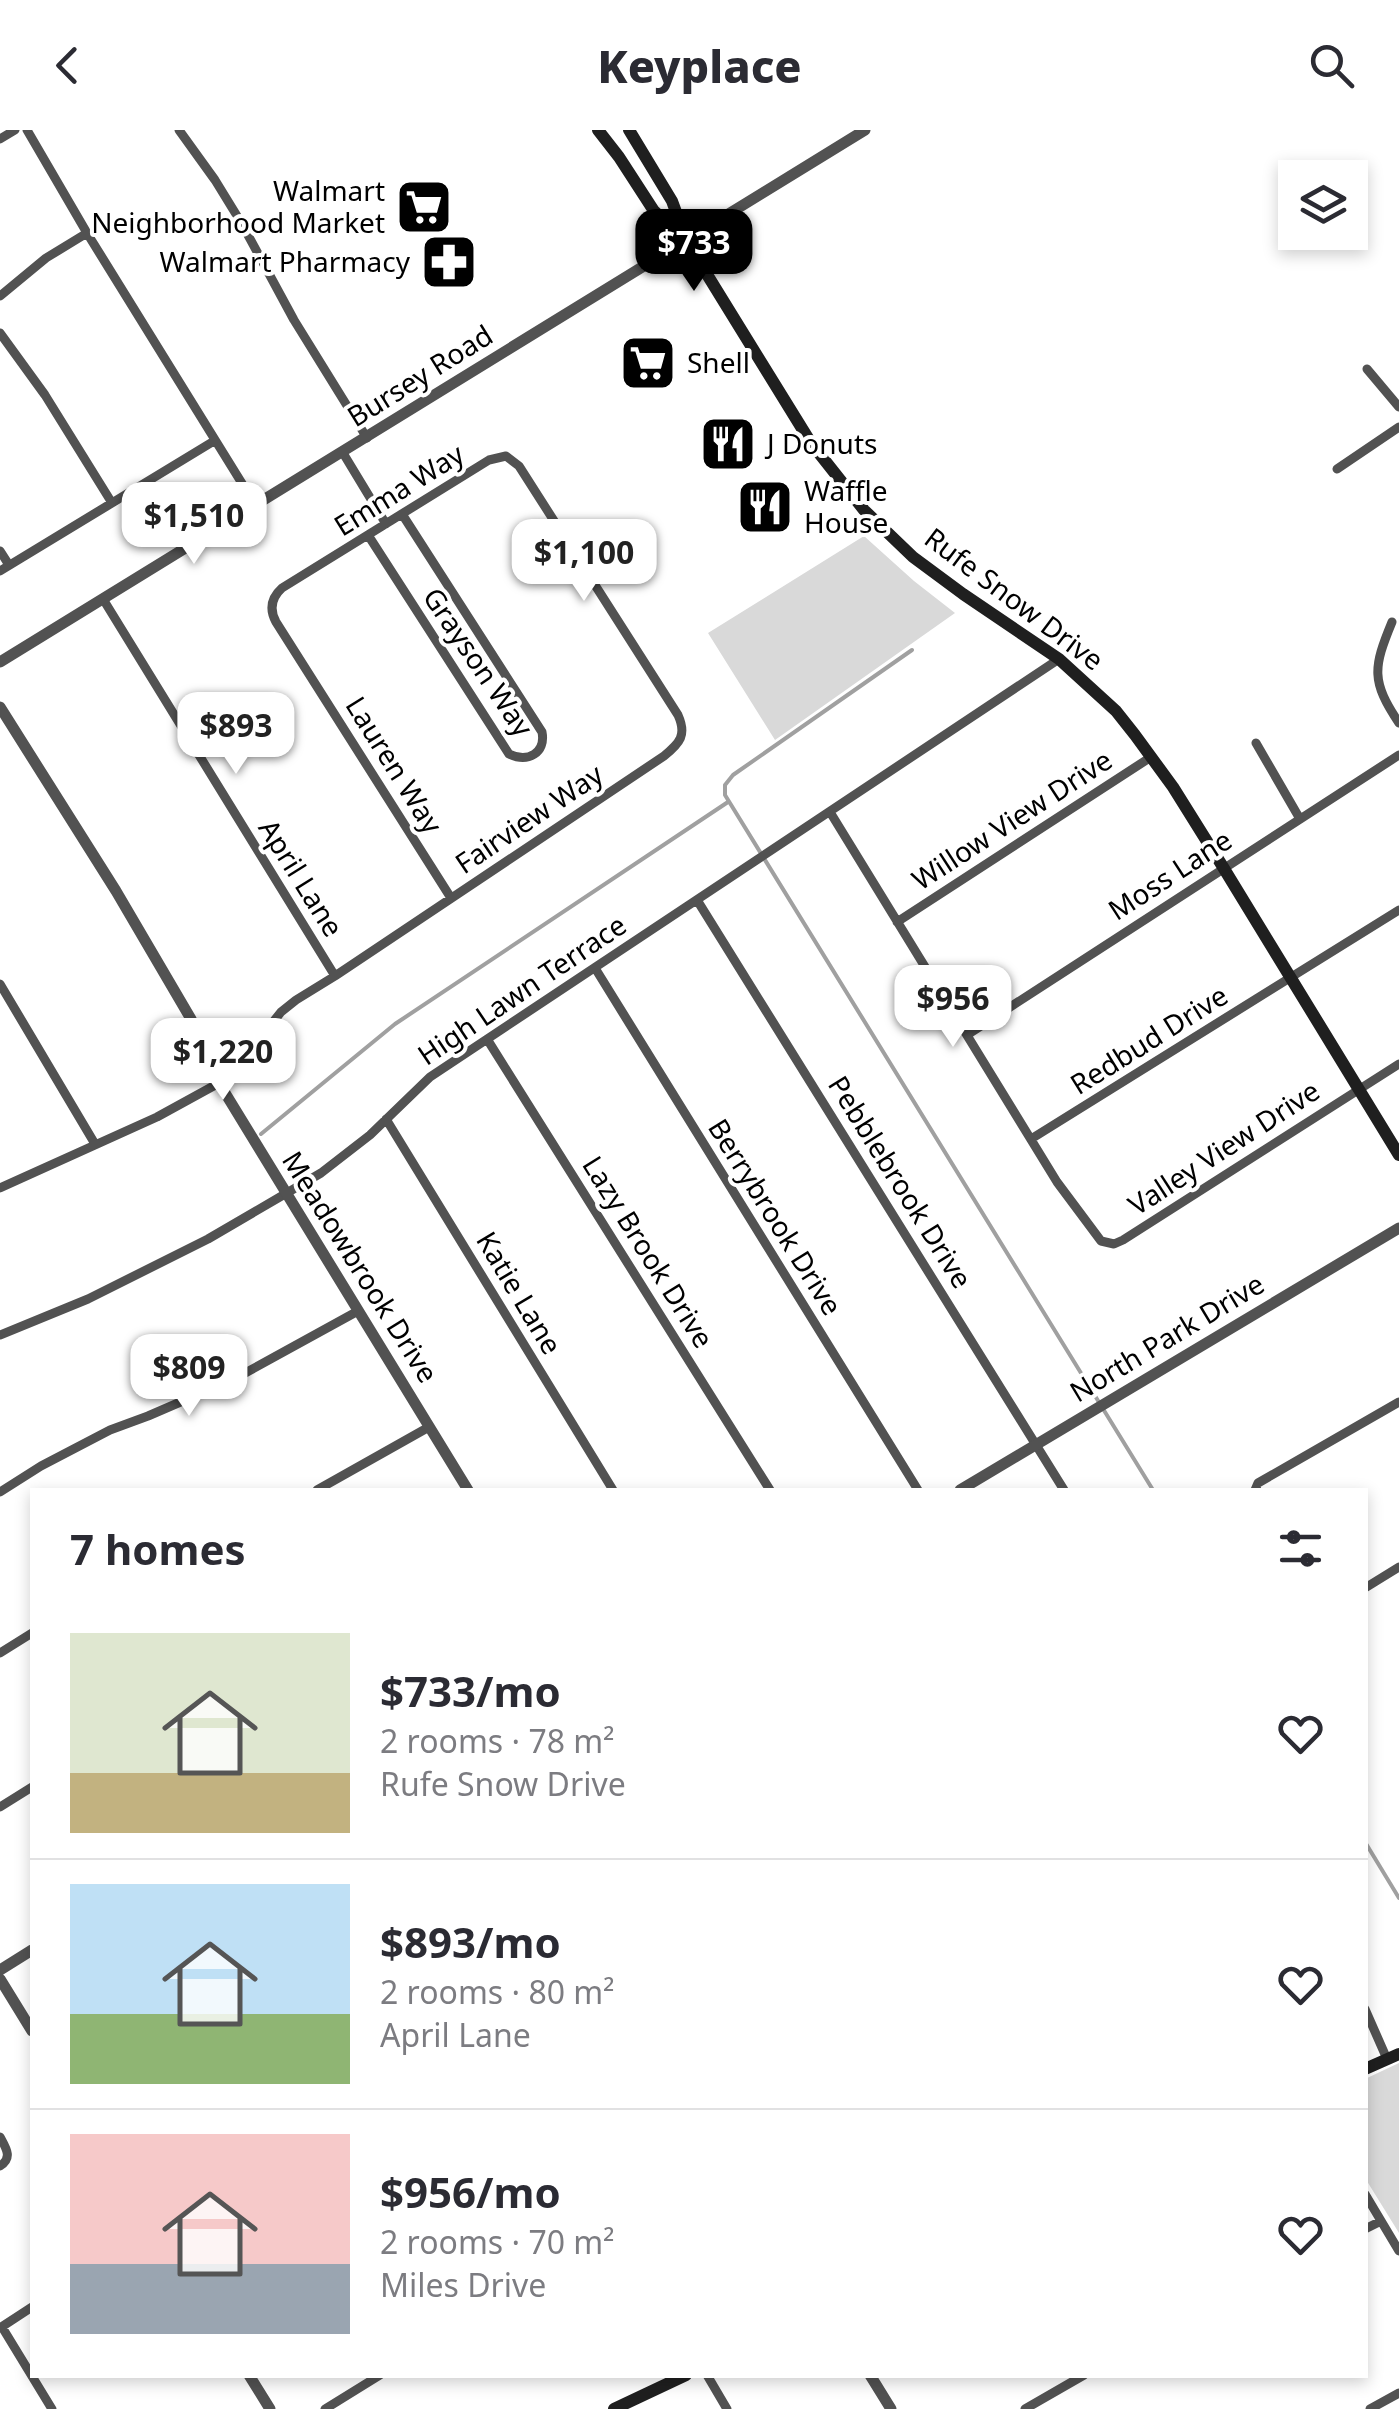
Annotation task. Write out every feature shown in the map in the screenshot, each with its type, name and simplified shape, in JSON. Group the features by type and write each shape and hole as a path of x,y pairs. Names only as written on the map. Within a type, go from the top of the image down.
{"main road":[{"name":"Rufe Snow Drive","path":"598,130 654,211 687,242"},
{"name":"Rufe Snow Drive","path":"629,130 672,200 687,242 811,442 864,510 925,566 1058,659 1116,711 1152,756 1399,1156"},
{"path":"1368,2068 1393,2056"},
{"path":"614,2409 680,2378"}],"street":[{"path":"0,139 16,130"},
{"path":"26,130 256,506"},
{"path":"178,130 242,224 294,320 367,438"},
{"name":"Bursey Road","path":"0,662 865,130"},
{"path":"0,296 36,265 87,233"},
{"path":"0,333 45,395 112,503"},
{"path":"1366,369 1399,407"},
{"path":"1337,469 1399,428"},
{"path":"0,552 4,568 214,441"},
{"path":"342,453 386,524"},
{"name":"Emma Way","path":"272,604 282,588 489,460 506,456 519,466 678,715 684,734"},
{"name":"Grayson Way","path":"368,536 510,754 520,759 534,755 542,747 542,732 402,514"},
{"name":"April Lane","path":"103,600 335,976"},
{"name":"Lauren Way","path":"272,604 276,622 451,898"},
{"path":"1392,622 1377,672 1385,702 1399,722"},
{"name":"High Lawn Terrace","path":"0,1335 88,1298 208,1239 321,1172 370,1135 430,1076 1058,659"},
{"name":"Meadowbrook Drive","path":"0,707 126,907 190,1018 219,1083 467,1488"},
{"name":"Fairview Way","path":"0,1188 157,1117 219,1083 296,1000 664,756 684,734"},
{"path":"1256,744 1300,819"},
{"name":"Moss Lane","path":"966,1035 1399,755"},
{"name":"Willow View Drive","path":"897,922 1152,756"},
{"path":"830,812 1031,1140"},
{"name":"Pebblebrook Drive","path":"698,900 1063,1488"},
{"name":"Redbud Drive","path":"1031,1140 1399,910"},
{"name":"Berrybrook Drive","path":"595,968 917,1488"},
{"path":"0,984 95,1144"},
{"name":"Lazy Brook Drive","path":"488,1039 769,1488"},
{"name":"Valley View Drive","path":"1031,1140 1093,1231 1114,1244 1399,1064"},
{"name":"Katie Lane","path":"386,1119 612,1488"},
{"name":"North Park Drive","path":"963,1488 1399,1228"},
{"path":"0,1492 110,1430 236,1378 358,1310"},
{"path":"1257,1486 1399,1402"},
{"path":"320,1488 429,1426"},
{"path":"1368,1586 1399,1567"},
{"path":"0,1654 30,1634"},
{"path":"0,1807 30,1788"},
{"path":"0,1970 30,1951"},
{"path":"0,1978 30,2027"},
{"path":"1368,2014 1393,2056"},
{"path":"0,2136 8,2157 0,2166"},
{"path":"1368,2199 1399,2251"},
{"path":"1368,2228 1381,2222"},
{"path":"30,2308 1,2328 30,2374"},
{"path":"32,2378 52,2409"},
{"path":"251,2378 270,2409"},
{"path":"325,2409 375,2378"},
{"path":"709,2378 727,2409"},
{"path":"872,2378 892,2409"},
{"path":"1025,2409 1079,2378"},
{"path":"1370,2409 1399,2393"}],"shaded area":[{"path":"864,536 955,613 775,740 708,633"},
{"path":"1399,2063 1399,2233 1368,2183 1368,2078"}],"waterway":[{"path":"912,650 733,775 725,785 725,795 1152,1488"},
{"path":"261,1134 395,1024 728,802"},
{"path":"1368,1847 1399,1898"}],"place":[{"name":"Walmart Neighborhood Market","path":"424,207"},
{"name":"Walmart Pharmacy","path":"449,262"},
{"name":"Shell","path":"648,363"},
{"name":"J Donuts","path":"728,444"},
{"name":"Waffle House","path":"765,507"}]}
